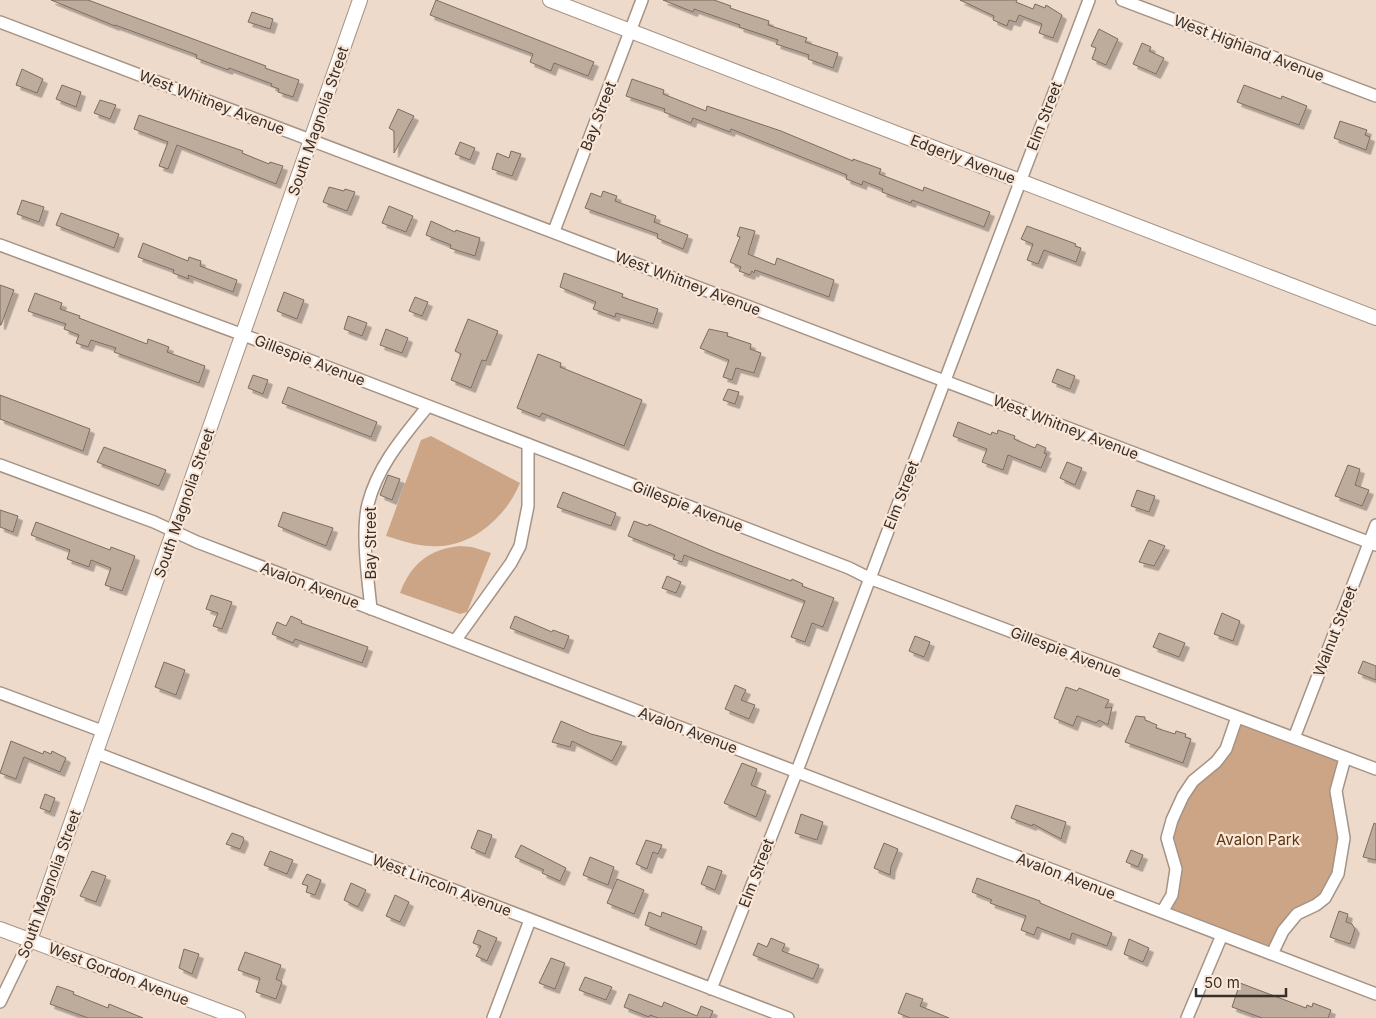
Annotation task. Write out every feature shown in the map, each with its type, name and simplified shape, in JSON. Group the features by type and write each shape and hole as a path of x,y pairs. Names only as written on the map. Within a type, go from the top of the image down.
{"street":[{"name":"South Magnolia Street","path":"0,1002 20,965 30,940 360,0"},
{"name":"Edgerly Avenue","path":"550,0 1376,318"},
{"name":"Bay Street","path":"554,231 642,0"},
{"name":"Elm Street","path":"711,989 797,771 1089,0"},
{"name":"West Highland Avenue","path":"1122,0 1376,96"},
{"name":"West Whitney Avenue","path":"0,22 311,138 332,149 554,231 1373,544"},
{"name":"Gillespie Avenue","path":"0,245 243,335 850,568 869,578 1376,769"},
{"name":"Bay Street","path":"371,609 367,570 368,505 394,449 428,406"},
{"path":"455,640 520,546 528,506 528,444"},
{"name":"Avalon Avenue","path":"0,465 174,530 197,542 1376,994"},
{"name":"Walnut Street","path":"1294,738 1373,544 1376,525"},
{"path":"0,693 102,731"},
{"path":"1162,912 1172,895 1176,869 1167,838 1172,820 1183,796 1193,781 1216,762 1226,749 1237,716"},
{"name":"West Lincoln Avenue","path":"96,753 788,1018"},
{"path":"1272,954 1283,931 1297,914 1316,905 1325,898 1338,874 1344,838 1336,792 1345,758"},
{"path":"493,1018 530,920"},
{"name":"West Gordon Avenue","path":"0,928 238,1018"},
{"path":"1187,1018 1222,935"}],"green space":[{"path":"431,436 520,483 506,508 496,519 473,536 446,546 420,545 386,536 421,440"},
{"path":"460,546 472,547 491,553 467,612 460,614 400,593 410,574 422,560 439,551"},
{"name":"Avalon Park","path":"1238,719 1344,759 1334,791 1340,857 1323,896 1294,913 1271,952 1165,911 1174,894 1170,846 1185,797 1217,764"}],"building":[{"path":"51,0 88,0 266,66 265,68 299,80 293,97 278,92 279,89 271,86 272,84 196,58 197,55 115,26"},
{"path":"436,0 594,62 588,76 554,63 551,71 530,62 533,54 430,15"},
{"path":"663,0 714,0 731,6 730,8 769,21 768,25 807,38 805,42 838,53 833,68 808,59 809,55 776,44 778,40 694,9 693,12"},
{"path":"960,0 1017,0 1016,2 1033,9 1035,4 1045,8 1046,5 1062,15 1053,38 1039,33 1042,24 1019,15 1016,22 1009,20 1007,26 993,20 994,16"},
{"path":"252,12 273,19 270,29 248,22"},
{"path":"1099,29 1118,39 1106,65 1092,59 1096,48 1091,46"},
{"path":"1142,43 1151,47 1149,51 1164,58 1156,74 1133,64"},
{"path":"22,69 43,79 37,93 16,85"},
{"path":"632,79 664,90 663,94 706,111 707,106 781,131 853,161 853,159 881,169 879,174 923,191 924,187 990,212 984,227 912,200 911,203 882,192 883,189 863,181 862,185 846,179 847,175 731,129 730,132 693,118 691,123 664,112 665,109 626,96"},
{"path":"62,85 81,92 76,107 56,99"},
{"path":"1244,85 1281,99 1282,96 1307,106 1299,125 1237,102"},
{"path":"100,100 116,105 110,119 94,113"},
{"path":"398,109 414,116 394,153 394,131 389,128"},
{"path":"139,115 243,151 242,153 269,164 270,162 283,166 276,184 177,145 168,169 159,166 168,142 134,129"},
{"path":"1340,121 1367,130 1365,135 1370,137 1366,150 1334,138"},
{"path":"460,142 475,148 470,160 455,154"},
{"path":"511,151 521,154 512,176 492,169 497,153 509,158"},
{"path":"329,187 355,192 347,211 323,202"},
{"path":"603,191 617,196 615,201 656,216 654,222 688,235 683,249 657,238 658,234 585,208 591,193 601,197"},
{"path":"22,200 44,207 39,222 17,214"},
{"path":"389,206 413,216 406,232 382,223"},
{"path":"61,213 119,234 114,248 56,225"},
{"path":"431,221 455,232 456,230 480,238 475,256 450,248 451,245 426,235"},
{"path":"1027,226 1076,244 1075,246 1081,248 1076,262 1044,250 1038,264 1027,260 1033,244 1021,239"},
{"path":"740,227 755,231 748,254 775,265 777,258 834,280 829,297 755,270 750,275 739,271 741,267 730,262 740,237 737,236"},
{"path":"143,243 188,261 189,257 201,261 200,266 237,280 233,292 188,275 189,279 173,273 174,270 138,257"},
{"path":"564,273 623,294 622,297 658,309 653,324 616,313 615,317 593,309 596,302 560,287"},
{"path":"0,285 14,290 1,325 0,325"},
{"path":"284,292 304,300 297,319 277,311"},
{"path":"35,293 62,303 60,309 80,316 79,318 147,344 148,339 169,347 167,352 205,366 199,383 114,352 116,348 91,340 88,347 76,343 79,335 64,329 66,324 28,311"},
{"path":"415,297 428,302 422,316 409,311"},
{"path":"348,316 367,323 362,336 344,329"},
{"path":"468,319 498,331 486,361 482,360 471,388 451,380 461,354 455,351"},
{"path":"386,329 408,338 402,353 380,345"},
{"path":"709,329 728,333 727,336 751,344 750,349 761,353 754,373 736,368 732,380 723,377 729,360 700,348"},
{"path":"538,354 561,363 560,367 642,400 624,446 542,413 540,417 517,408"},
{"path":"1057,369 1075,376 1070,389 1052,382"},
{"path":"253,375 268,380 263,394 248,388"},
{"path":"288,387 377,422 371,437 282,403"},
{"path":"728,389 739,392 735,404 723,400"},
{"path":"0,395 90,429 83,451 0,419"},
{"path":"958,422 991,435 992,432 997,434 998,430 1015,436 1014,439 1035,448 1037,444 1046,448 1044,453 1047,454 1041,468 1008,455 1003,470 982,462 987,449 953,436"},
{"path":"104,447 166,470 159,486 97,462"},
{"path":"1067,462 1082,468 1075,485 1060,478"},
{"path":"1348,465 1360,469 1355,485 1369,490 1362,506 1335,496"},
{"path":"388,475 400,479 392,500 380,495"},
{"path":"1137,490 1155,496 1149,512 1131,506"},
{"path":"563,492 616,513 611,526 557,507"},
{"path":"0,510 18,516 13,532 0,527"},
{"path":"283,512 333,528 326,546 278,526"},
{"path":"634,521 648,526 649,524 715,552 791,581 792,579 803,584 802,586 834,598 823,627 812,623 805,642 791,637 805,601 684,555 682,562 673,559 675,555 628,536"},
{"path":"36,522 110,550 111,547 135,556 122,591 105,585 111,568 91,560 89,567 67,559 70,550 31,535"},
{"path":"1149,540 1165,546 1154,566 1139,562"},
{"path":"667,576 681,582 676,593 662,588"},
{"path":"211,595 232,602 222,629 213,626 218,613 206,609"},
{"path":"1222,613 1240,621 1233,641 1214,634"},
{"path":"291,616 302,621 301,623 368,647 362,663 295,639 293,643 272,634 277,622 286,626"},
{"path":"515,616 552,632 553,630 569,636 564,649 510,628"},
{"path":"1159,633 1185,643 1179,657 1153,647"},
{"path":"915,636 930,642 924,657 909,651"},
{"path":"1363,661 1376,666 1376,680 1358,673"},
{"path":"164,662 185,670 176,695 155,687"},
{"path":"735,685 746,690 741,700 755,705 749,719 725,709"},
{"path":"1066,687 1077,691 1079,688 1109,700 1105,708 1112,707 1108,725 1099,720 1096,723 1077,716 1073,726 1054,718"},
{"path":"1136,716 1145,717 1145,720 1157,725 1156,728 1175,734 1176,731 1186,734 1185,737 1191,739 1183,763 1125,742"},
{"path":"561,721 591,734 622,742 612,761 572,741 570,747 552,742"},
{"path":"11,741 43,754 44,751 51,754 52,751 66,758 60,772 24,757 16,779 0,773"},
{"path":"742,763 757,769 751,785 766,791 756,817 724,803"},
{"path":"45,794 55,798 50,812 40,808"},
{"path":"1016,805 1066,822 1061,839 1033,824 1032,826 1011,818"},
{"path":"801,814 823,822 817,840 795,833"},
{"path":"1374,823 1376,824 1376,860 1363,857"},
{"path":"478,830 492,835 485,854 471,848"},
{"path":"232,833 243,837 244,840 240,849 226,844"},
{"path":"646,840 662,845 658,854 653,852 647,869 636,864"},
{"path":"884,843 898,849 890,875 874,868"},
{"path":"521,845 566,868 560,881 542,873 544,870 515,857"},
{"path":"1131,850 1143,855 1138,867 1126,862"},
{"path":"270,851 293,860 287,874 264,865"},
{"path":"590,857 614,867 608,885 583,875"},
{"path":"708,866 722,871 715,890 701,884"},
{"path":"92,871 106,876 96,902 80,896"},
{"path":"307,874 321,880 315,895 306,892 308,886 302,884"},
{"path":"977,878 1040,901 1040,903 1112,933 1107,946 1072,933 1070,940 1037,927 1034,935 1021,930 1026,916 990,903 992,900 972,892"},
{"path":"617,879 644,890 634,914 607,903"},
{"path":"351,883 366,890 358,907 344,900"},
{"path":"395,895 409,902 400,922 386,916"},
{"path":"1339,911 1348,914 1346,922 1352,924 1355,929 1350,944 1330,937"},
{"path":"649,912 661,917 662,912 702,927 696,945 645,925"},
{"path":"478,930 497,938 487,961 476,956 481,946 473,943"},
{"path":"771,938 785,944 782,951 819,965 813,979 753,955 758,943 767,947"},
{"path":"1129,939 1149,948 1143,962 1124,954"},
{"path":"184,949 199,954 192,974 179,968"},
{"path":"245,952 281,965 276,979 282,982 276,999 256,992 260,978 238,970"},
{"path":"551,958 565,963 555,989 539,983"},
{"path":"585,977 612,987 606,1000 579,990"},
{"path":"1240,983 1306,1008 1307,1005 1312,1007 1313,1003 1331,1010 1328,1018 1262,1018 1232,1007"},
{"path":"57,986 108,1008 109,1004 143,1018 88,1018 50,1004"},
{"path":"906,993 923,999 920,1006 949,1018 910,1018 898,1013"},
{"path":"629,994 662,1007 664,1002 697,1016 701,1006 713,1011 710,1018 658,1018 650,1015 649,1017 624,1007"}]}
